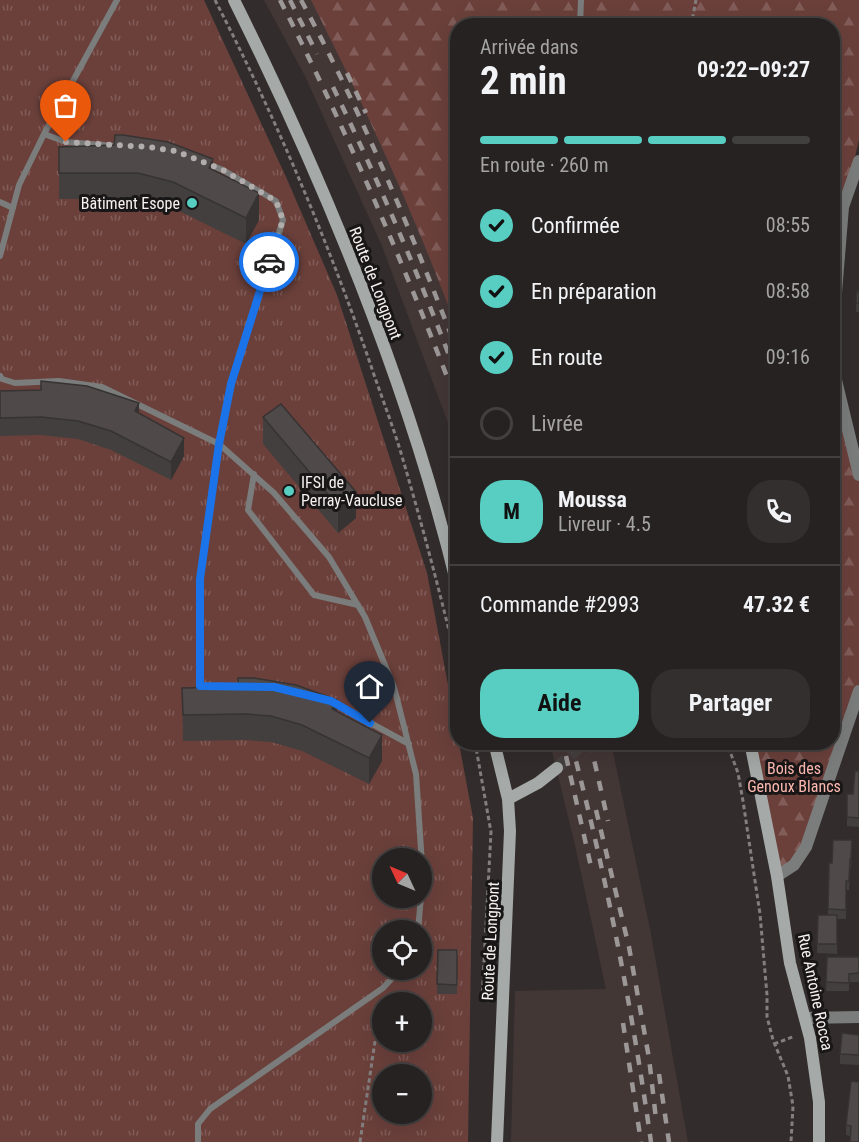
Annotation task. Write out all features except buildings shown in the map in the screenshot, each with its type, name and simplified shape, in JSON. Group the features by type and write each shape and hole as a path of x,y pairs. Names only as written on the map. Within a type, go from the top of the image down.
{"main road":[{"name":"Route de Longpont","path":"234,0 315,172 364,293 411,425 450,556"},
{"name":"Route de Longpont","path":"496,750 508,800 510,831 497,1142"},
{"name":"Rue Antoine Rocca","path":"752,750 777,876 790,963 808,1031 819,1102 819,1142"},
{"path":"508,800 538,783 557,768"}],"street":[{"path":"840,244 843,207 859,161"},
{"path":"840,400 859,476"},
{"path":"840,747 859,691"},
{"path":"777,876 794,865 806,847 839,750"},
{"path":"805,1018 859,1017"}],"lane":[{"path":"0,255 19,185 117,0"},
{"path":"580,18 581,0"},
{"path":"44,134 66,142 126,146"},
{"path":"204,162 223,170 276,201 283,220 231,384 219,444 200,579 200,686 253,686"},
{"path":"0,202 13,208"},
{"path":"0,376 2,379 15,383 59,381 102,387 219,444 274,493 329,557 365,617 394,687 416,774 421,848"},
{"path":"254,474 248,510 314,595 358,605"},
{"path":"319,699 331,701 409,744"},
{"path":"198,1142 198,1124 210,1109 383,988 391,980"}],"path":[{"path":"214,0 317,220 348,298 401,451 450,636"},
{"path":"693,18 696,0"},
{"path":"476,750 491,832 482,1000 504,1002"},
{"path":"728,750 738,773 760,914 767,1017 774,1044 788,1076 793,1106 791,1142"},
{"path":"360,1142 383,988"},
{"path":"774,1044 808,1031"}],"shaded area":[{"path":"264,0 336,0 450,245 450,428 382,246 305,76"},
{"path":"552,750 612,750 650,929 688,1142 511,1142 515,991 606,989"}],"green space":[{"path":"0,0 204,0 286,177 337,295 427,573 450,696 450,750 460,750 473,818 468,1142 0,1142"},
{"path":"311,0 859,0 859,140 843,207 840,247 840,18 450,18 450,311 389,163"},
{"name":"Bois des Genoux Blancs","path":"840,390 859,475 859,691 840,747"},
{"name":"Bois des Genoux Blancs","path":"751,750 839,750 806,847 777,876"}],"tunnel":[{"path":"557,768 576,750"}],"railway":[{"path":"280,0 329,99 374,200 450,385"},
{"path":"290,0 317,54"},
{"path":"301,0 345,86 385,174 450,332"},
{"path":"347,73 366,113"},
{"path":"333,87 399,232 450,359"},
{"path":"573,750 596,841 617,941 651,1142"},
{"path":"592,750 608,821"},
{"path":"566,756 592,871"},
{"path":"596,810 629,947 649,1058 656,1119"},
{"path":"623,1023 641,1142"},
{"path":"659,1074 669,1142"}],"way so far":[{"path":"66,142 176,151 223,170 276,201 283,220 269,262"}],"place":[{"name":"Bâtiment Esope","path":"192,203"},
{"name":"IFSI de Perray-Vaucluse","path":"289,491"}],"route":[{"path":"269,262 231,384 219,444 200,579 200,686 274,687 331,701 370,723"}]}
